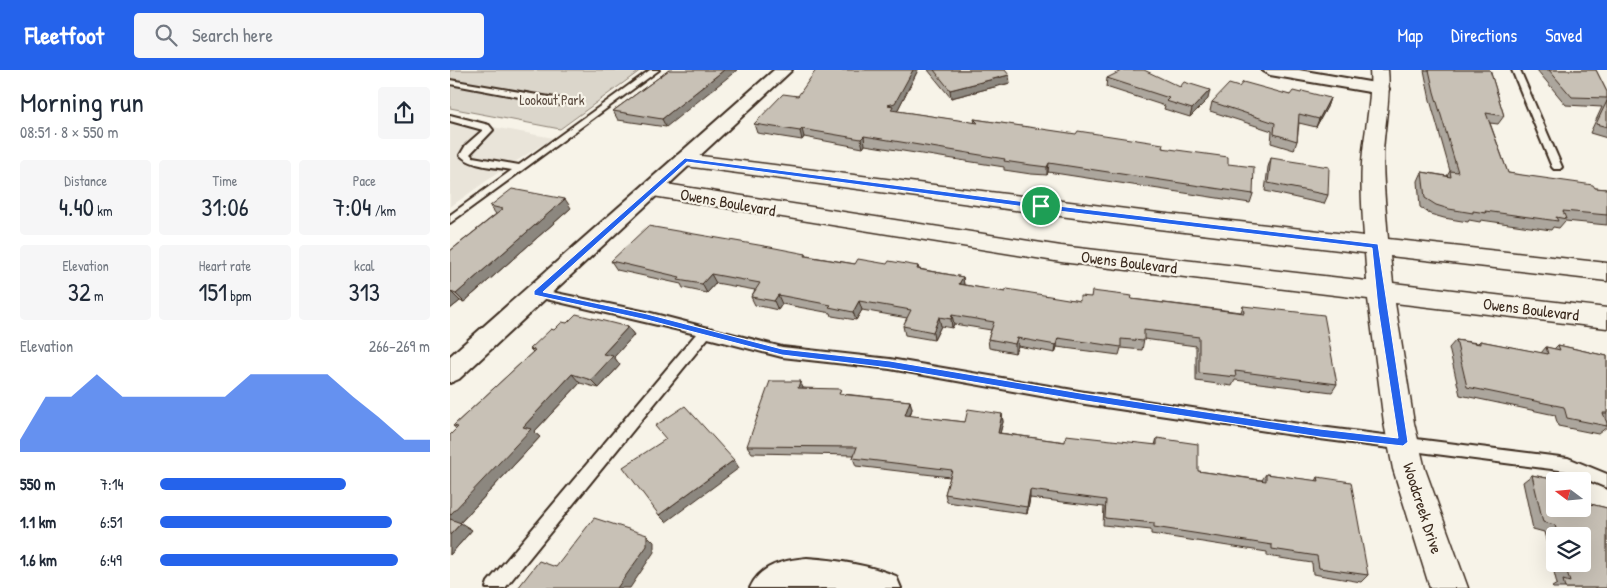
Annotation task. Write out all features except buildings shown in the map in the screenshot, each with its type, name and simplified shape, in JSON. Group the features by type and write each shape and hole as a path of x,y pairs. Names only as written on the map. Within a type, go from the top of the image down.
{"street":[{"path":"450,372 784,70"},
{"path":"1270,70 1380,80"},
{"name":"Woodcreek Drive","path":"1380,80 1373,152 1372,185 1380,292 1403,442 1409,469 1449,588"},
{"name":"Owens Boulevard","path":"685,160 996,201 1607,272"},
{"name":"Owens Boulevard","path":"653,189 1061,254 1607,318"},
{"path":"767,588 775,580 800,573 884,588"}],"lane":[{"path":"450,220 655,70"},
{"path":"1516,70 1557,166"},
{"path":"450,82 561,102"},
{"path":"450,118 486,127 488,130 485,135 467,149 465,155 470,159 520,168"},
{"path":"537,293 782,352 890,364 1125,404 1320,433 1403,442 1568,465 1607,481"},
{"path":"494,588 705,332"}],"shaded area":[{"path":"450,119 553,138 499,172 450,207"}],"green space":[{"name":"Lookout Park","path":"450,70 641,70 560,129 450,108"}],"route":[{"path":"685,160 1041,206 1376,246 1382,308 1403,442 1320,433 1086,398 890,364 782,352 647,317 537,293 685,160"}]}
